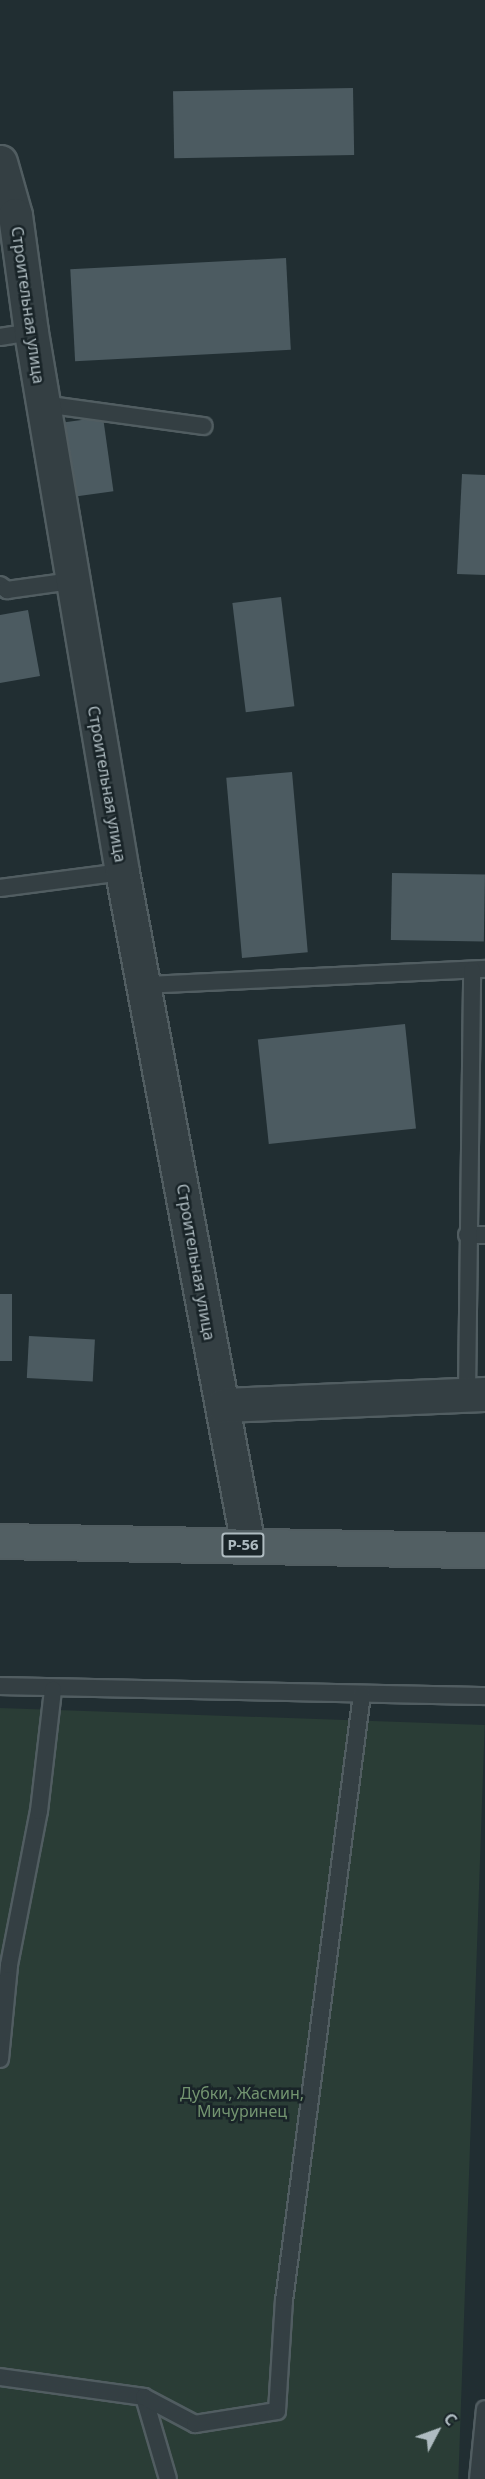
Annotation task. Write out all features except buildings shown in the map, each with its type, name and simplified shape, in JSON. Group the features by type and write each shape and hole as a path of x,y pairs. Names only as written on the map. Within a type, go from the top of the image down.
{"main road":[{"name":"Р-56","path":"0,1541 485,1550"}],"street":[{"name":"Строительная улица","path":"0,162 8,216 15,334 43,404 122,872 145,985 248,1545"},
{"path":"223,1405 476,1394"}],"lane":[{"path":"43,404 202,426"},
{"path":"0,585 7,590 72,581"},
{"path":"0,888 122,872"},
{"path":"145,985 478,970 467,1234 476,1394"},
{"path":"467,1234 485,1235"},
{"path":"0,1686 53,1690 485,1696"},
{"path":"0,2059 9,1965 39,1811 53,1690"},
{"path":"0,2377 144,2397 195,2424 277,2411 284,2301 362,1694"},
{"path":"144,2397 168,2479"},
{"path":"478,2479 485,2409"}],"green space":[{"name":"Дубки, Жасмин, Мичуринец","path":"0,1708 485,1725 458,2479 0,2479"}]}
